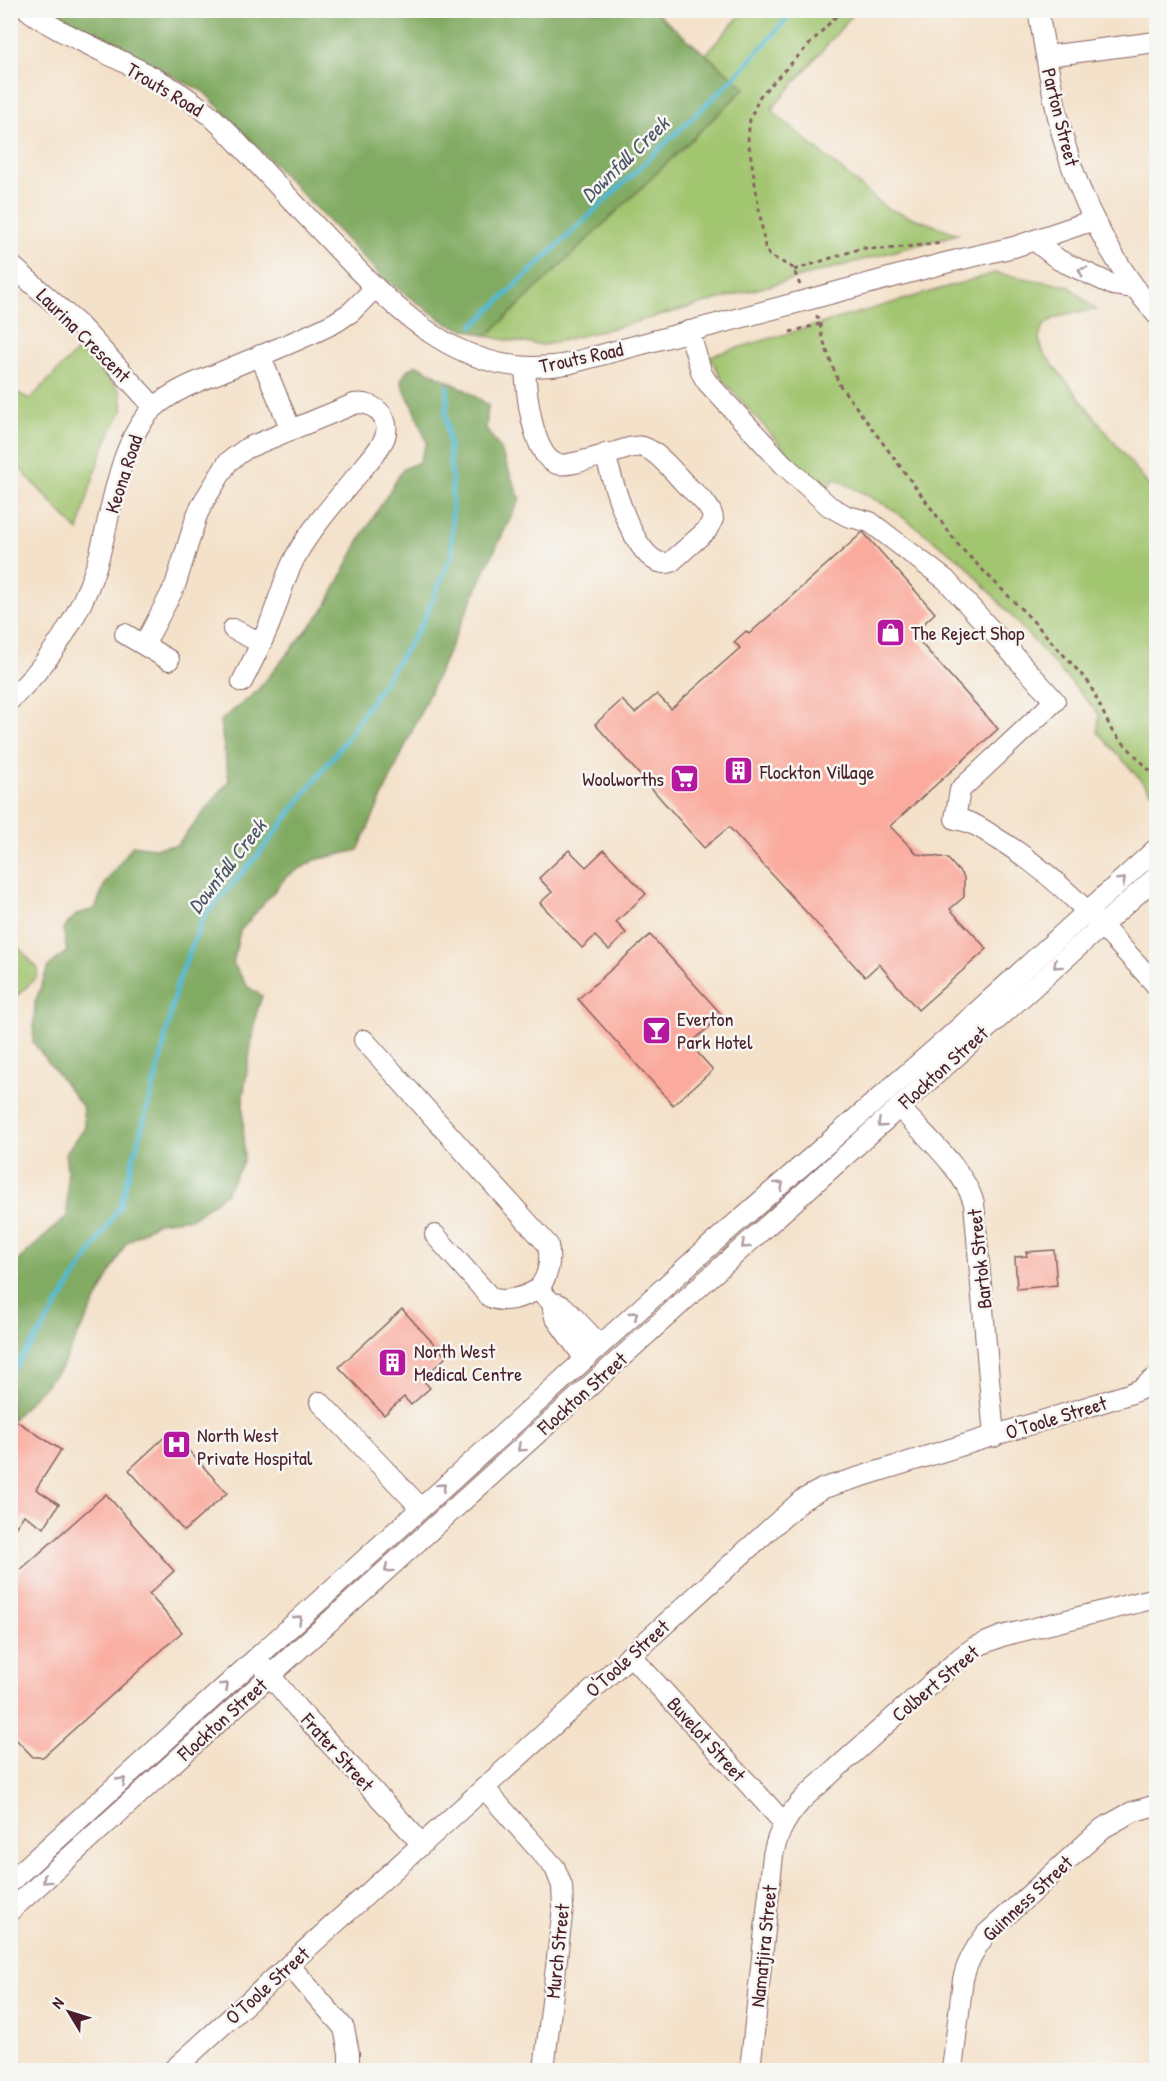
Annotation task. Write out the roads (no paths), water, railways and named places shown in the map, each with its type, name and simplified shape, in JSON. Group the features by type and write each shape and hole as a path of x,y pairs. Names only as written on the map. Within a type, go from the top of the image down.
{"street":[{"name":"Trouts Road","path":"28,10 53,27 173,89 207,113 375,288 413,321 449,345 482,359 540,368 567,364 1035,241 1094,220"},
{"name":"Parton Street","path":"1038,10 1065,144 1094,220"},
{"path":"1047,56 1156,42"},
{"path":"1094,220 1135,288 1156,314"},
{"path":"1035,241 1059,260 1113,285 1135,288"},
{"name":"Laurina Crescent","path":"10,264 79,325 154,407"},
{"name":"Keona Road","path":"10,700 48,658 81,602 96,566 125,456 141,422 154,407 190,385 336,322 351,312 375,288"},
{"path":"689,331 702,374 707,382 783,464 838,513 870,522 936,571 1055,701 960,790 955,819 974,824 1009,845 1046,872 1156,985"},
{"path":"260,355 291,430"},
{"path":"525,367 526,392 530,408 540,446 548,458 563,465 605,454 636,447 648,450 669,467 709,508 713,519 709,527 671,562 655,561 643,550 633,535 605,454"},
{"path":"144,645 175,586 197,515 224,468 233,457 240,451 361,402 378,410 385,422 385,437 293,561 261,643 242,682"},
{"path":"232,629 261,643"},
{"path":"125,634 169,660"},
{"name":"Flockton Street","path":"10,1911 899,1107 1094,920 1156,849"},
{"name":"Flockton Street","path":"10,1882 600,1345 1094,920 1156,876"},
{"path":"364,1041 548,1245 549,1265 545,1278 538,1289 512,1299 495,1300 483,1290 435,1235"},
{"name":"Bartok Street","path":"899,1107 959,1173 974,1203 994,1437"},
{"path":"538,1289 555,1306"},
{"path":"555,1306 558,1304 564,1307 600,1345"},
{"path":"555,1306 553,1310 555,1317 585,1359"},
{"name":"O'Toole Street","path":"173,2070 802,1500 824,1488 1129,1394 1141,1389 1156,1377"},
{"path":"320,1402 420,1507"},
{"name":"Colbert Street","path":"784,1823 807,1796 961,1657 975,1647 1002,1636 1156,1598"},
{"name":"Buvelot Street","path":"630,1655 784,1823"},
{"name":"Frater Street","path":"255,1658 422,1844"},
{"name":"Murch Street","path":"484,1788 555,1868 562,1886 563,1907 544,2070"},
{"name":"Guinness Street","path":"952,2070 963,1979 966,1966 978,1944 1103,1828 1132,1812 1156,1806"},
{"name":"Namatjira Street","path":"750,2070 773,1855 784,1823"},
{"path":"289,1965 344,2028 349,2053 349,2070"}],"waterway":[{"name":"Downfall Creek","path":"473,326 735,77 795,10"},
{"name":"Downfall Creek","path":"10,1373 40,1333 120,1206 161,1059 177,984 204,916 259,854 342,745 421,626 452,555 452,483 446,414 448,386"}],"place":[{"name":"The Reject Shop","path":"890,632"},
{"name":"Flockton Village","path":"739,771"},
{"name":"Woolworths","path":"685,778"},
{"name":"Everton Park Hotel","path":"656,1030"},
{"name":"North West Medical Centre","path":"393,1362"},
{"name":"North West Private Hospital","path":"176,1445"}]}
